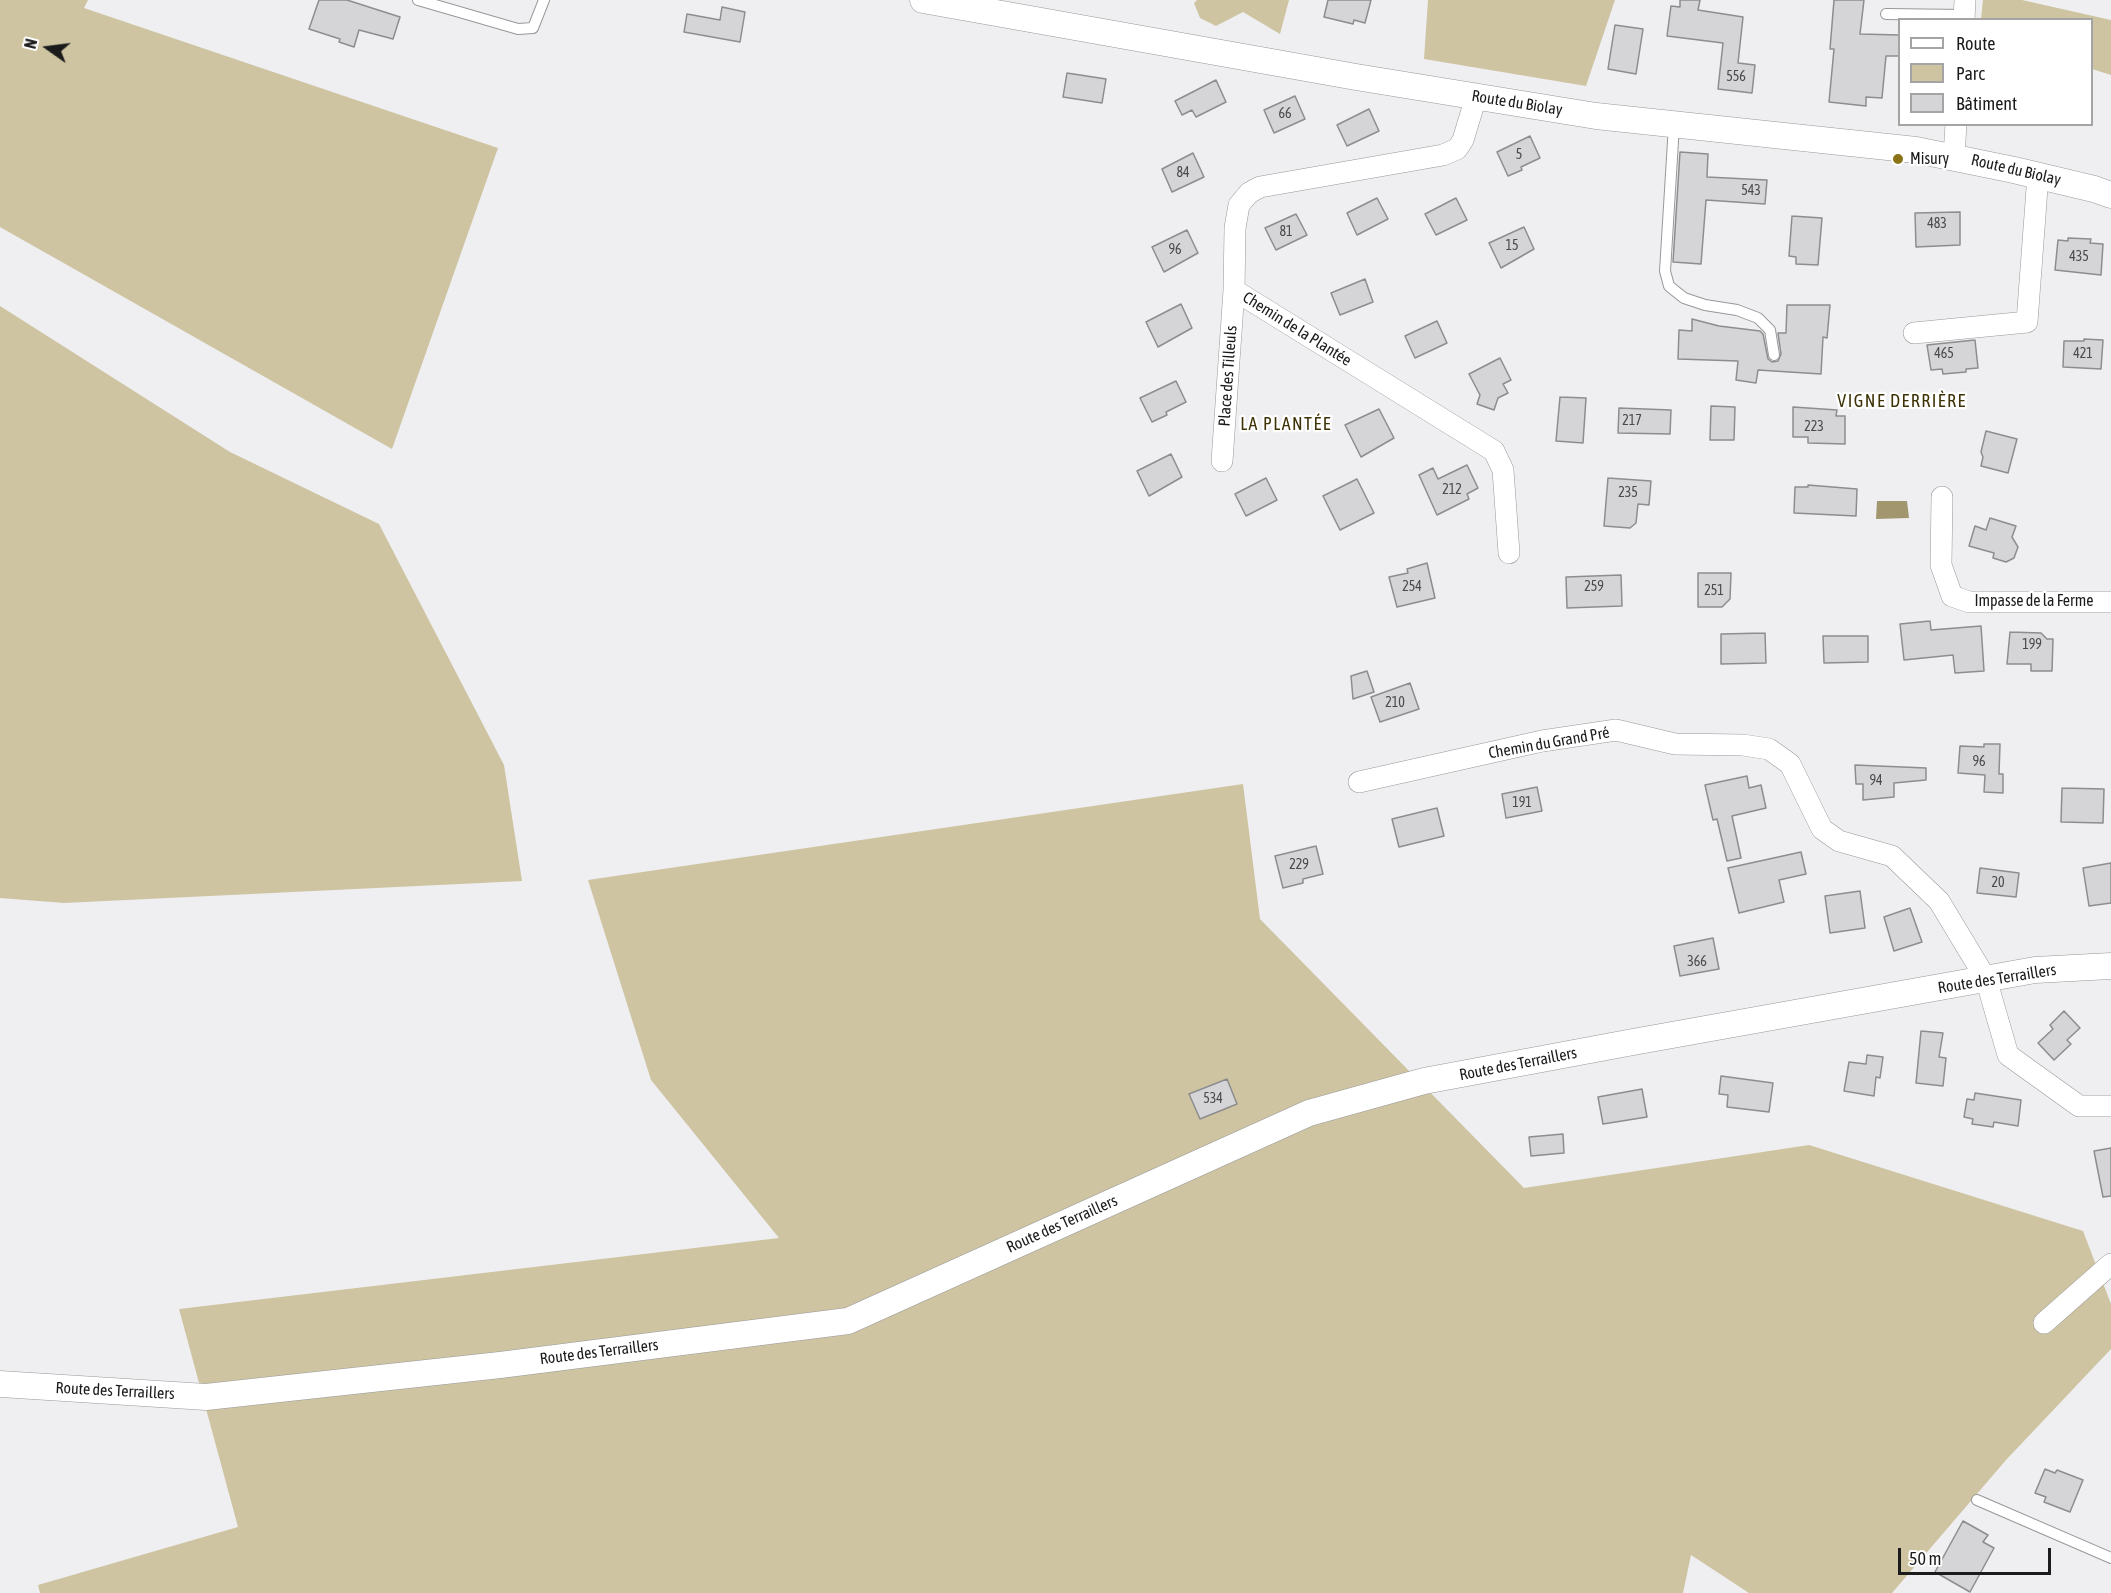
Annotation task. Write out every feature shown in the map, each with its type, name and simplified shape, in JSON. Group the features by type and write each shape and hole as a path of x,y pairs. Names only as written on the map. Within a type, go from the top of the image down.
{"street":[{"name":"Route du Biolay","path":"923,0 1596,116 1954,156 2038,175 2111,195"},
{"name":"Chemin de la Plantée","path":"1476,97 1463,140 1457,149 1443,155 1260,186 1249,194 1239,205 1235,228 1234,290 1494,451 1503,470 1509,553"},
{"path":"1954,156 1956,126"},
{"path":"1914,333 2027,322 2038,175"},
{"name":"Place des Tilleuls","path":"1222,461 1234,290"},
{"name":"Impasse de la Ferme","path":"1942,496 1941,565 1952,596 1969,602 2111,602"},
{"name":"Chemin du Grand Pré","path":"1359,782 1542,741 1616,730 1676,744 1743,745 1769,749 1790,764 1822,829 1839,841 1892,856 1939,901 1986,979 2008,1054 2079,1106 2111,1106"},
{"name":"Route des Terraillers","path":"0,1384 206,1396 500,1365 848,1321 1309,1113 1424,1081 2036,970 2111,966"},
{"path":"2043,1323 2111,1264"}],"lane":[{"path":"418,0 519,29 533,28 544,0"},
{"path":"1887,14 1965,12"},
{"path":"1674,125 1665,271 1669,286 1684,298 1705,305 1737,310 1758,318 1770,330 1774,355"},
{"path":"1977,1500 2111,1557"}],"green space":[{"path":"0,0 88,0 84,8 498,148 392,449 0,227"},
{"path":"1197,0 1289,0 1280,34 1243,12 1216,26 1200,18 1194,3"},
{"path":"1428,0 1615,0 1586,86 1424,59"},
{"path":"1983,0 2022,0 2111,20 2111,75 2093,69 2093,18 1981,18"},
{"path":"0,306 230,452 379,524 504,765 522,881 64,903 0,898"},
{"path":"1243,784 1260,919 1524,1188 1809,1145 2083,1231 2111,1304 2111,1349 2006,1460 1892,1593 1749,1593 1691,1555 1683,1593 40,1593 38,1585 238,1527 179,1309 779,1238 651,1080 588,880"}],"shaded area":[{"path":"1877,501 1907,501 1909,518 1876,519"}],"building":[{"path":"319,0 347,0 400,17 393,39 359,30 354,47 339,42 340,39 309,29"},
{"path":"1328,0 1371,0 1365,23 1354,20 1353,24 1324,17"},
{"path":"1680,0 1700,0 1698,10 1743,17 1738,63 1755,65 1752,93 1718,89 1723,43 1667,36 1671,6 1680,7"},
{"path":"1834,0 1864,0 1860,34 1898,35 1898,56 1886,56 1882,98 1866,97 1866,106 1829,102 1834,49 1830,49"},
{"path":"722,7 745,12 740,42 684,32 687,14 720,20"},
{"path":"1615,25 1643,29 1636,74 1608,69"},
{"path":"1067,73 1106,79 1102,103 1063,97"},
{"path":"1216,80 1226,102 1196,117 1192,110 1182,115 1175,101"},
{"path":"1295,96 1305,119 1274,133 1264,110"},
{"path":"1369,109 1379,131 1347,146 1337,125"},
{"path":"1530,136 1540,158 1508,176 1497,152"},
{"path":"1680,152 1708,154 1707,177 1767,180 1765,204 1706,200 1701,264 1673,262"},
{"path":"1193,153 1204,177 1172,192 1162,169"},
{"path":"1377,198 1388,219 1357,235 1347,213"},
{"path":"1456,198 1467,220 1436,235 1425,214"},
{"path":"1960,212 1960,245 1916,247 1915,213"},
{"path":"1296,214 1307,235 1276,250 1265,228"},
{"path":"1792,216 1822,218 1818,265 1796,264 1796,257 1789,256"},
{"path":"1524,227 1534,249 1501,268 1489,243"},
{"path":"1187,230 1198,253 1164,272 1152,247"},
{"path":"2068,238 2091,239 2090,243 2103,244 2101,275 2055,270 2058,240 2068,241"},
{"path":"1365,279 1373,302 1340,315 1331,293"},
{"path":"1181,304 1192,328 1158,347 1146,322"},
{"path":"1787,305 1830,305 1827,338 1823,337 1821,374 1758,370 1756,383 1736,380 1738,361 1678,359 1679,330 1692,331 1692,319 1719,326 1760,331 1763,334 1768,359 1772,362 1778,361 1781,354 1778,333 1786,333"},
{"path":"1437,321 1447,343 1415,358 1405,336"},
{"path":"2084,339 2103,340 2101,369 2063,367 2064,341 2084,341"},
{"path":"1975,340 1978,368 1966,369 1966,372 1943,374 1942,369 1931,370 1927,345"},
{"path":"1500,358 1511,380 1503,384 1508,393 1498,398 1494,410 1477,404 1480,395 1469,374"},
{"path":"1176,381 1186,402 1152,422 1140,398"},
{"path":"1560,397 1586,398 1583,443 1556,441"},
{"path":"1711,406 1735,407 1734,440 1710,440"},
{"path":"1793,407 1837,410 1836,416 1845,416 1845,444 1808,443 1808,437 1793,437"},
{"path":"1619,408 1671,410 1670,434 1618,433"},
{"path":"1379,409 1394,438 1361,457 1345,425"},
{"path":"1986,431 2017,439 2008,473 1981,466 1983,457 1981,452"},
{"path":"1171,454 1182,477 1149,496 1137,471"},
{"path":"1467,465 1478,488 1467,494 1469,499 1437,515 1419,475 1433,468 1438,479"},
{"path":"1266,478 1277,500 1246,516 1235,494"},
{"path":"1608,478 1651,481 1649,505 1638,504 1636,523 1630,528 1604,526"},
{"path":"1357,479 1374,513 1340,530 1323,496"},
{"path":"1808,485 1857,489 1856,516 1794,513 1795,487 1808,487"},
{"path":"1990,518 2016,526 2012,537 2018,547 2014,558 2006,562 1993,558 1994,553 1969,546 1975,526 1986,530"},
{"path":"1427,563 1435,598 1397,607 1389,577 1408,573 1407,569"},
{"path":"1698,573 1731,573 1730,599 1722,607 1698,607"},
{"path":"1621,575 1622,606 1567,608 1566,577"},
{"path":"1930,621 1931,630 1981,626 1984,671 1955,673 1953,655 1904,660 1900,624"},
{"path":"2010,632 2041,633 2047,639 2053,639 2052,671 2031,671 2031,664 2007,664"},
{"path":"1765,633 1766,663 1721,664 1721,634"},
{"path":"1823,636 1868,636 1868,662 1824,663"},
{"path":"1367,671 1374,692 1353,699 1351,676"},
{"path":"1410,683 1419,709 1380,722 1371,697"},
{"path":"1984,744 2000,744 1999,774 2003,774 2003,793 1984,792 1985,775 1958,773 1960,746 1984,747"},
{"path":"1855,765 1926,768 1926,780 1894,783 1894,797 1863,800 1863,784 1856,784"},
{"path":"1747,776 1749,788 1761,785 1766,808 1732,816 1741,858 1727,861 1717,819 1713,820 1705,785"},
{"path":"1537,787 1542,811 1506,818 1502,794"},
{"path":"2062,788 2104,789 2103,823 2061,822"},
{"path":"1437,808 1444,836 1399,847 1392,819"},
{"path":"1316,846 1323,874 1303,879 1303,883 1283,888 1275,856"},
{"path":"1801,852 1806,874 1779,880 1784,902 1739,913 1728,868"},
{"path":"2111,863 2111,903 2089,906 2083,868"},
{"path":"1980,868 2019,873 2016,897 1977,893"},
{"path":"1860,891 1865,928 1830,933 1825,896"},
{"path":"1910,908 1922,942 1894,951 1884,917"},
{"path":"1713,938 1719,969 1680,976 1674,946"},
{"path":"2064,1011 2080,1028 2067,1040 2071,1044 2054,1060 2038,1043 2053,1029 2050,1025"},
{"path":"1921,1031 1943,1033 1939,1057 1946,1058 1943,1086 1916,1083"},
{"path":"1867,1055 1883,1057 1880,1078 1876,1077 1874,1096 1844,1091 1849,1062 1866,1064"},
{"path":"1721,1076 1773,1083 1769,1112 1727,1107 1728,1095 1719,1094"},
{"path":"1227,1079 1237,1104 1200,1119 1189,1094"},
{"path":"1642,1089 1647,1117 1603,1124 1598,1097"},
{"path":"1975,1093 2021,1100 2018,1126 1994,1122 1993,1127 1972,1124 1973,1119 1964,1117 1967,1099 1974,1100"},
{"path":"1563,1134 1564,1153 1531,1156 1529,1137"},
{"path":"2111,1148 2111,1196 2103,1197 2094,1151"},
{"path":"2045,1469 2055,1473 2057,1470 2083,1480 2070,1512 2044,1502 2046,1497 2035,1493"},
{"path":"1963,1521 1988,1535 1983,1542 1994,1548 1970,1592 1935,1572"}],"place":[{"name":"Misury","path":"1898,159"}],"district":[{"name":"VIGNE DERRIÈRE","path":"1902,401"},
{"name":"LA PLANTÉE","path":"1286,424"}]}
